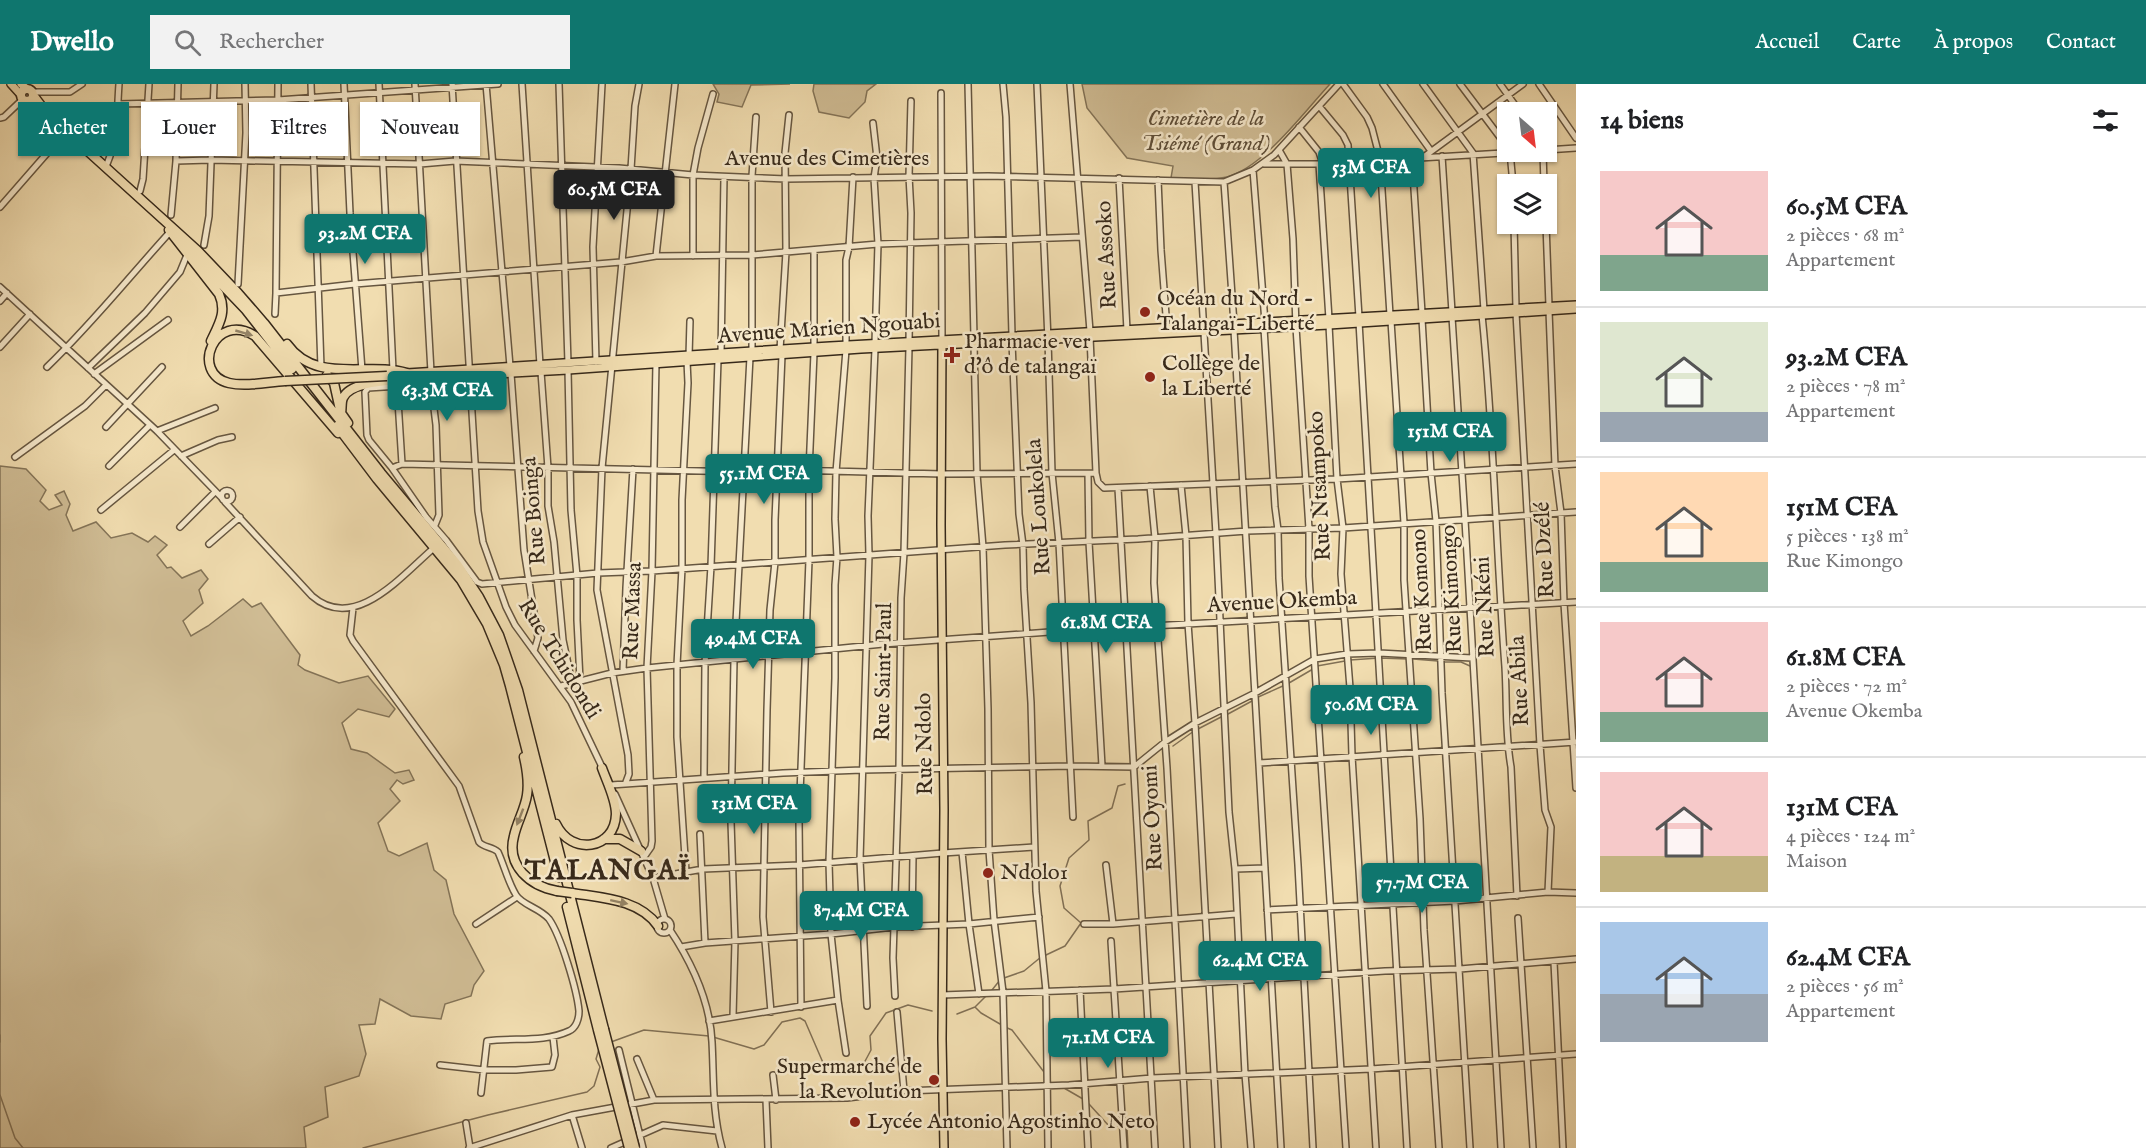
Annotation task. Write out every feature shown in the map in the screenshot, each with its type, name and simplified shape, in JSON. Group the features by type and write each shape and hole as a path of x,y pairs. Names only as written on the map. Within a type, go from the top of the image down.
{"highway":[{"path":"89,156 170,231 246,310 377,479 461,580 487,624 504,665 635,1148"},
{"path":"93,156 213,259 270,321 292,351 319,366 389,375"},
{"path":"170,231 212,284 223,302 223,315 210,352 210,365 214,373 222,380 234,384 389,375 407,376"},
{"path":"201,248 457,564 476,591 494,625 508,657 546,796 629,1148"},
{"path":"212,341 231,330 245,331 255,336 334,429 352,446"},
{"path":"319,366 334,383 341,413 390,478 396,491"},
{"path":"341,413 343,398 354,387 407,376"},
{"path":"518,718 528,785 526,802 514,834 513,855 518,869 538,886 630,904 647,913 658,926"},
{"path":"546,796 557,826 567,839 584,845 596,843 604,839 613,826 616,814 602,768"},
{"path":"604,839 625,841 643,854"}],"main road":[{"path":"11,84 26,94"},
{"name":"Avenue Marien Ngouabi","path":"407,376 431,372 568,367 596,362 612,364 1127,330 1296,324 1576,305"},
{"path":"1549,308 1576,309"},
{"path":"1090,334 1204,328"},
{"name":"Rue Ndolo","path":"942,343 944,1148"},
{"path":"568,367 656,363 688,359"},
{"path":"407,376 470,372"}],"street":[{"path":"0,118 4,117 26,94 70,92 82,84"},
{"path":"118,102 119,84"},
{"path":"147,102 149,84"},
{"path":"178,84 178,102"},
{"path":"214,84 212,102 278,100 415,87 498,84"},
{"path":"238,284 245,84"},
{"path":"275,314 278,84"},
{"path":"311,84 319,366"},
{"path":"344,84 347,162 362,370"},
{"path":"379,84 389,282 389,375"},
{"path":"486,84 500,272 528,580 538,638 534,651"},
{"name":"Rue Boinga","path":"522,84 548,468 548,506 554,542 563,640 572,683"},
{"path":"559,84 570,468 573,550 577,576 580,680"},
{"path":"596,362 593,247 602,84"},
{"path":"626,782 629,763 597,590 602,468 632,169 634,114 639,84"},
{"path":"656,256 675,84"},
{"path":"968,84 989,850 994,920 1003,992 1007,1148"},
{"path":"1002,84 1006,117 1017,473 1023,545 1034,768 1034,848 1046,991 1048,1148"},
{"name":"Rue Loukolela","path":"1037,84 1052,473 1059,543 1073,817"},
{"path":"1070,84 1090,334 1096,473 1098,483 1102,487 1305,481 1576,464"},
{"path":"1341,84 1367,117 1380,159 1404,523 1404,580 1411,654 1438,1148"},
{"name":"Avenue des Cimetières","path":"176,161 420,164 455,161 632,169 724,177 1078,176 1224,182 1263,164 1341,84"},
{"path":"1383,84 1431,152"},
{"path":"1422,84 1473,153"},
{"path":"1460,84 1497,134"},
{"path":"1500,84 1513,102"},
{"path":"1424,156 1523,84"},
{"path":"1539,84 1576,138"},
{"name":"Rue Tchidondi","path":"452,86 478,511 483,542 495,582 515,625 561,686 577,712 643,854 665,919"},
{"path":"415,87 431,372"},
{"path":"941,93 942,343"},
{"path":"693,256 693,175 713,94"},
{"name":"Rue Saint-Paul","path":"895,996 894,927 909,344 909,176 912,101"},
{"path":"1319,105 1347,140 1350,161 1407,1148"},
{"path":"771,1012 763,917 768,657 775,562 786,252 785,153 789,116"},
{"path":"733,1016 734,660 751,354 752,176 756,117"},
{"path":"867,1006 860,860 869,555 868,516 878,244 874,178 877,158 873,123"},
{"name":"Rue Ntsampoko","path":"1299,127 1319,152 1321,164 1337,479 1342,528 1341,574 1350,688 1352,756 1376,1148"},
{"path":"1557,150 1576,148"},
{"path":"1279,150 1287,164 1293,239 1309,529 1309,576 1331,908 1339,1070 1346,1148"},
{"path":"1263,164 1321,164 1497,151"},
{"name":"Rue Nkéni","path":"1473,153 1506,676 1507,746 1511,767 1516,896"},
{"path":"0,207 45,156"},
{"path":"108,164 111,156"},
{"path":"140,191 144,156"},
{"path":"171,215 176,156"},
{"path":"201,248 209,216 210,156"},
{"name":"Rue Kimongo","path":"1442,156 1466,520 1501,1148"},
{"name":"Rue Komono","path":"1412,158 1431,473 1436,521 1438,609 1470,1148"},
{"path":"1253,170 1278,530 1278,578 1286,676 1313,1148"},
{"path":"704,778 705,663 711,566 724,177"},
{"path":"846,1053 831,934 829,862 836,649 836,472 846,348 846,260 849,247 853,177"},
{"name":"Rue Assoko","path":"1119,178 1127,330"},
{"path":"1158,180 1167,328"},
{"path":"1195,182 1216,534 1229,812 1235,869 1251,1148"},
{"path":"1224,182 1281,1148"},
{"path":"47,367 67,348 170,231"},
{"name":"Rue Abila","path":"1514,234 1516,310 1540,745 1545,810 1551,827 1547,867 1548,892"},
{"name":"Rue Dzélé","path":"1546,234 1555,466 1561,513 1564,603 1576,788"},
{"path":"276,293 463,274 621,262 656,256 752,255 878,244 1082,237"},
{"path":"801,1006 800,772 809,560 814,250"},
{"path":"88,368 145,313 180,272 187,255"},
{"path":"0,287 157,431 215,492 226,500 319,602 339,609 353,608 371,601 435,547"},
{"path":"0,301 7,293"},
{"path":"0,346 30,314"},
{"path":"94,374 168,320"},
{"path":"686,872 680,779 677,665 690,321"},
{"name":"Rue Massa","path":"643,854 651,848 652,841 647,668 652,571 652,470 656,363"},
{"path":"106,427 162,367"},
{"path":"435,525 439,515 436,425 431,384 368,388 365,393 368,437 426,517 435,525 477,582 482,584 598,573 982,547 1246,531 1342,528 1576,512"},
{"path":"15,456 85,406 106,385"},
{"path":"397,385 402,464"},
{"path":"157,431 215,408"},
{"path":"109,466 149,426"},
{"path":"181,456 218,440 232,437"},
{"path":"101,510 174,450"},
{"path":"392,468 402,464 743,472 1096,473"},
{"path":"623,671 633,469"},
{"path":"1088,474 1093,630 1102,766"},
{"path":"1181,485 1186,536 1188,623 1218,1148"},
{"name":"Rue Oyomi","path":"1150,486 1155,538 1154,583 1187,1148"},
{"path":"1118,488 1155,1148"},
{"path":"180,527 215,492"},
{"path":"209,544 238,515"},
{"name":"Avenue Okemba","path":"561,686 623,671 901,643 1219,621 1576,602"},
{"path":"353,608 350,635 353,641 459,786 479,842 484,847 494,848 498,852 517,897 541,910 549,920 562,945 569,969 578,1008 578,1020 573,1028 553,1037 487,1041 481,1093"},
{"path":"611,785 626,782 800,772 1071,766 1134,767 1165,742 1195,723 1315,659 1347,654 1379,653 1473,658"},
{"path":"1259,763 1574,742"},
{"path":"700,834 705,943"},
{"path":"653,878 703,869 799,865 1034,848"},
{"path":"962,852 979,994"},
{"path":"912,927 913,856"},
{"path":"1106,865 1113,924"},
{"path":"1235,869 1265,868"},
{"path":"1267,910 1424,903 1548,892 1576,893"},
{"path":"476,924 517,897"},
{"path":"1084,924 1113,924 1236,914"},
{"path":"681,947 894,927 943,926 1039,917"},
{"path":"1518,918 1533,1148"},
{"path":"670,930 662,932 658,926 660,921 665,919 671,924 670,930 681,947 700,989 710,1021 713,1099 717,1131 722,1148"},
{"path":"1111,941 1124,1148"},
{"path":"942,994 1114,989 1397,970 1460,969 1576,959"},
{"path":"1554,962 1563,1148"},
{"path":"1080,990 1088,1148"},
{"path":"710,1021 838,1000"},
{"path":"897,1012 904,1091"},
{"path":"440,1065 484,1070 552,1067 555,1055 553,1037"},
{"path":"619,1050 643,1148"},
{"path":"466,1123 469,1148 572,1115 654,1100 847,1098 904,1091 944,1091 1152,1078 1339,1070 1576,1054"},
{"path":"637,1059 654,1100"},
{"path":"773,1075 776,1100"},
{"path":"766,1100 768,1148"},
{"path":"572,1115 582,1148"},
{"path":"610,1148 663,1125 717,1131"}],"green space":[{"path":"713,84 790,84 751,85 742,107 717,102 719,94"},
{"path":"814,84 876,84 867,91 865,102 849,118 819,112 813,91"},
{"name":"Cimetière de la Tsiémé (Grand)","path":"1082,84 1330,84 1283,137 1255,162 1227,177 1206,179 1171,178 1173,166 1127,158 1087,108"},
{"path":"0,466 26,469 46,490 40,501 49,510 62,505 55,495 64,491 70,504 66,515 73,531 96,522 111,538 132,533 148,542 155,536 167,545 157,555 167,568 171,567 182,578 201,570 208,579 199,590 203,603 183,621 191,636 243,599 252,607 261,603 300,655 298,665 339,683 368,676 395,709 389,717 358,709 342,723 351,749 367,753 395,773 409,770 414,780 403,784 397,780 390,789 400,801 378,823 388,851 399,856 427,843 434,870 446,880 454,914 484,971 474,985 471,996 445,1004 441,1019 411,1016 380,999 375,1024 359,1025 366,1054 359,1076 325,1087 328,1117 304,1127 306,1148 0,1148"}],"waterway":[{"path":"1350,660 1408,659"},
{"path":"1413,659 1438,661"},
{"path":"1317,666 1345,661"},
{"path":"1442,662 1461,662 1470,666"},
{"path":"1289,683 1313,669"},
{"path":"1256,698 1285,685"},
{"path":"1228,714 1252,701"},
{"path":"1198,729 1223,716"},
{"path":"1173,746 1194,731"},
{"path":"1046,955 1065,946 1081,923 1064,908 1060,886 1069,858 1089,840 1088,821 1112,808 1118,786 1125,784"},
{"path":"1004,978 1024,971 1041,957"},
{"path":"992,990 1000,980"},
{"path":"957,1014 975,1007 986,996"},
{"path":"713,1037 754,1049 764,1045 782,1022 800,1018 805,1021 824,1065 849,1073 863,1065 871,1050 870,1036 886,1013 908,1005 932,1011"},
{"path":"975,1007 1000,1024"},
{"path":"1005,1027 1012,1030 1044,1072"},
{"path":"611,1042 644,1030 709,1036"},
{"path":"0,1035 0,1042"},
{"path":"363,1148 587,1092 594,1086 600,1067 596,1059 599,1049"},
{"path":"1064,1088 1083,1099"},
{"path":"0,1095 15,1138 23,1148"},
{"path":"1089,1104 1109,1126 1119,1126"},
{"path":"1124,1126 1127,1128 1128,1148"}],"place":[{"name":"Océan du Nord - Talangaï-Liberté","path":"1145,312"},
{"name":"Pharmacie ver d'ô de talangaï","path":"952,355"},
{"name":"Collège de la Liberté","path":"1150,377"},
{"name":"Ndolo1","path":"988,873"},
{"name":"Supermarché de la Revolution","path":"934,1080"},
{"name":"Lycée Antonio Agostinho Neto","path":"855,1122"}],"district":[{"name":"TALANGAÏ","path":"608,871"}]}
